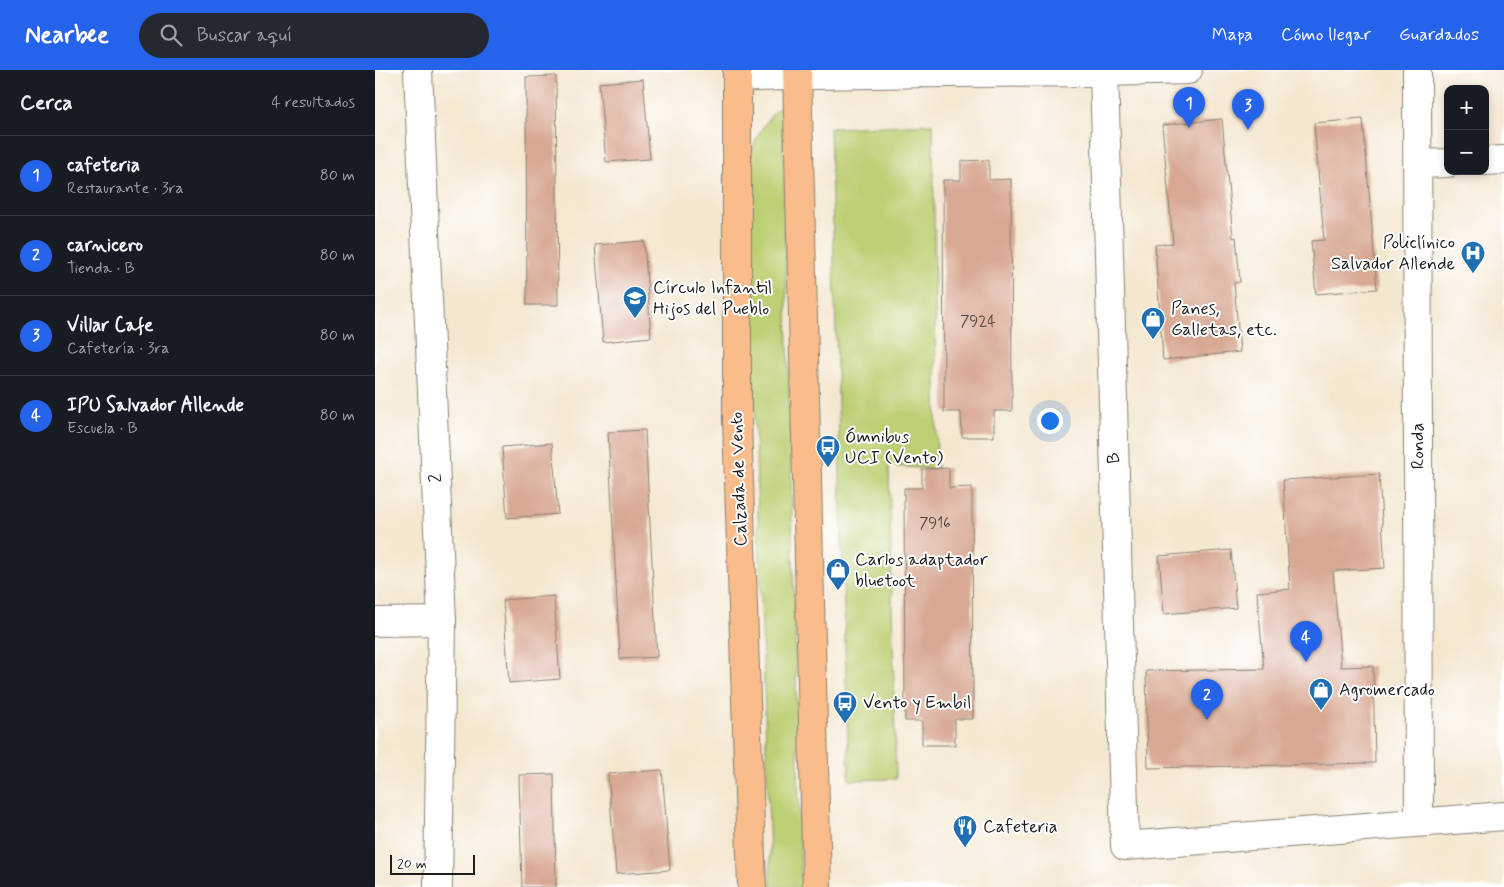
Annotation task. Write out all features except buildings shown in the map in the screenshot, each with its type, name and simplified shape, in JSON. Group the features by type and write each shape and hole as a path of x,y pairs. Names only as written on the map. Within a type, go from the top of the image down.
{"main road":[{"path":"797,72 817,887"},
{"name":"Calzada de Vento","path":"737,74 737,420 752,887"}],"street":[{"name":"2","path":"418,70 442,621 438,887"},
{"path":"737,74 1188,70"},
{"name":"Ronda","path":"1417,70 1419,822"},
{"name":"B","path":"1104,71 1125,846 1419,822"},
{"path":"1489,161 1504,160"},
{"path":"1418,164 1444,162"},
{"path":"375,622 442,621"},
{"path":"1419,822 1504,816"}],"green space":[{"path":"782,105 801,887 771,887 746,169 759,134"},
{"path":"933,124 937,469 889,466 896,779 849,780 830,128"}],"place":[{"name":"cafeteria","path":"1189,128"},
{"name":"Villar Cafe","path":"1248,130"},
{"name":"Policlínico Salvador Allende","path":"1473,274"},
{"name":"Círculo Infantil Hijos del Pueblo","path":"635,319"},
{"name":"Panes, Galletas, etc.","path":"1153,340"},
{"name":"Ómnibus UCI (Vento)","path":"828,468"},
{"name":"Carlos adaptador bluetoot","path":"838,591"},
{"name":"IPU Salvador Allende","path":"1306,662"},
{"name":"Agromercado","path":"1321,711"},
{"name":"carnicero","path":"1207,720"},
{"name":"Vento y Embil","path":"845,724"},
{"name":"Cafeteria","path":"965,848"}]}
